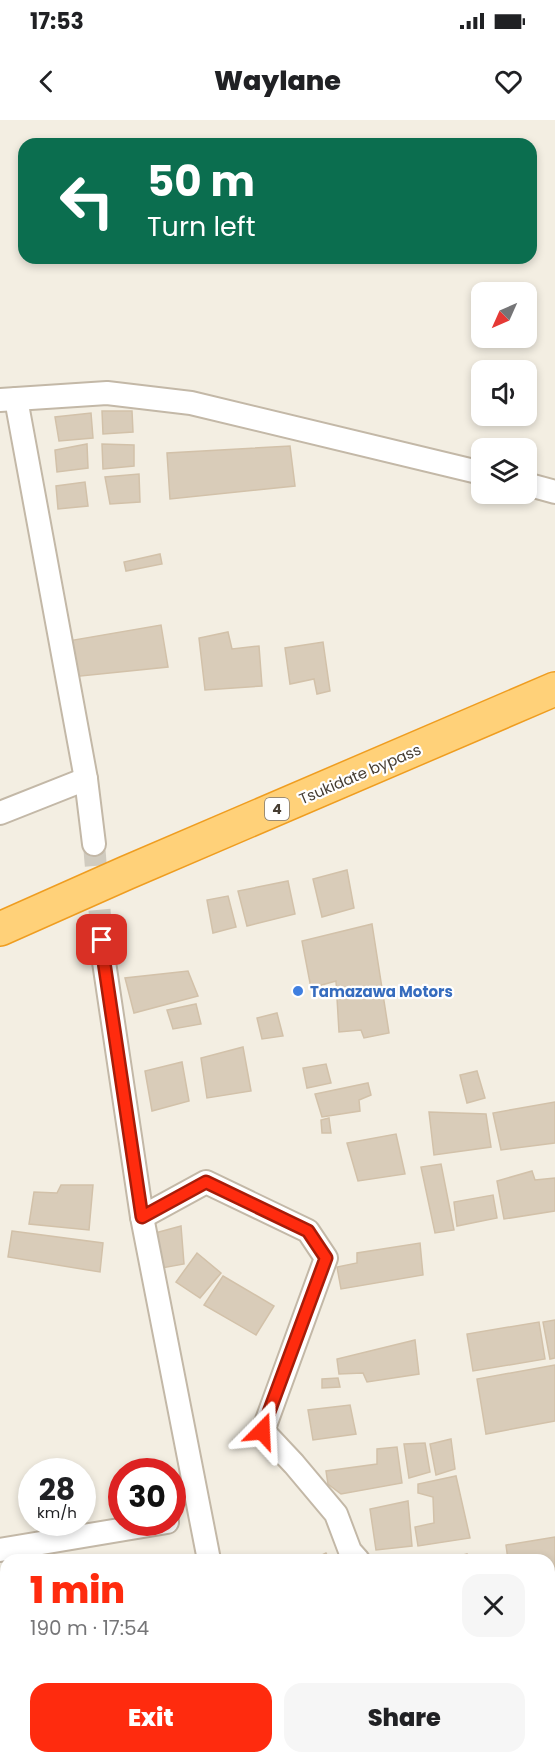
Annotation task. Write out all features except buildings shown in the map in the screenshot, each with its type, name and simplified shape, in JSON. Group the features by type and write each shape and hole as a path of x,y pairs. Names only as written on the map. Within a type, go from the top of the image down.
{"highway":[{"name":"Tsukidate bypass","path":"0,929 555,689"}],"street":[{"path":"94,844 86,779 8,399 108,393 190,403 471,470"},
{"path":"537,487 555,492"},
{"path":"0,813 86,779"},
{"path":"102,940 142,1217 208,1554"},
{"path":"142,1217 206,1182 308,1231 326,1258 262,1431 294,1464 336,1514 352,1554"},
{"path":"186,1520 201,1517"},
{"path":"0,1550 108,1532"}],"tunnel":[{"path":"94,844 102,940"}],"place":[{"name":"Tamazawa Motors","path":"298,991"}],"route":[{"path":"102,940 142,1217 206,1182 308,1231 326,1258 262,1431"}]}
